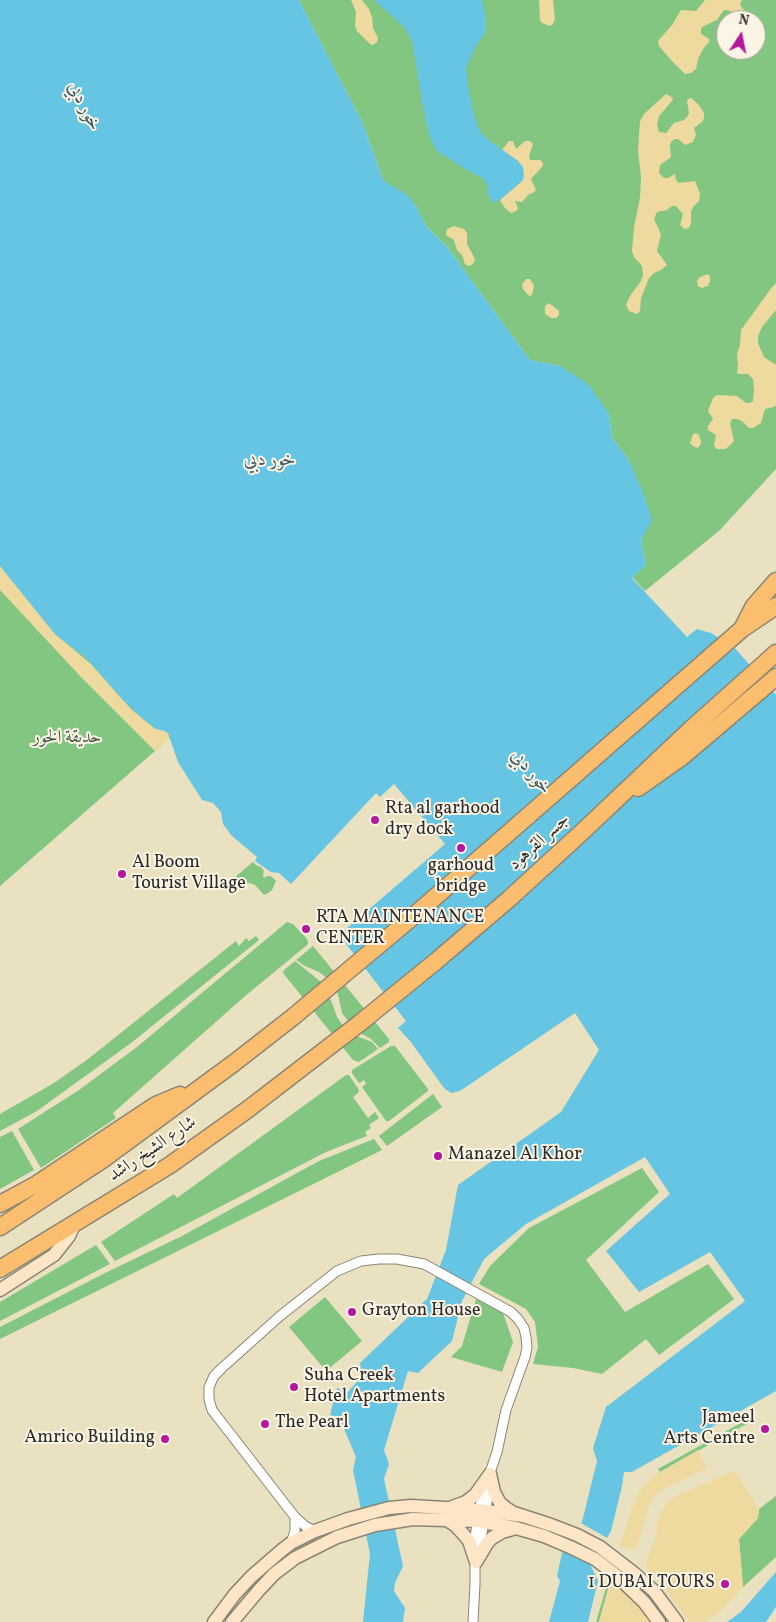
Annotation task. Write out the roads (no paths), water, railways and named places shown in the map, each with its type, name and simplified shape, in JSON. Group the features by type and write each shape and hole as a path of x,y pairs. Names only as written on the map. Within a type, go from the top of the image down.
{"highway":[{"path":"742,629 754,606 773,584"},
{"path":"742,629 776,606"},
{"name":"جسر القرهود","path":"293,1017 410,919 742,629"},
{"name":"جسر القرهود","path":"322,1053 405,987 545,866 685,734 776,653"},
{"path":"616,800 640,788 682,757 776,677"},
{"name":"شارع الشيخ راشد","path":"0,1227 102,1160 293,1017"},
{"name":"شارع الشيخ راشد","path":"0,1269 170,1165 322,1053"},
{"path":"0,1204 37,1184 156,1105 182,1094 196,1091"}],"street":[{"path":"0,1290 54,1255 62,1247 74,1225"},
{"path":"315,1531 305,1526 295,1517 212,1410 209,1399 209,1387 214,1376 280,1316 337,1271 361,1261 379,1258 424,1264 511,1312 524,1328 526,1338 525,1357 506,1410 497,1452 484,1490 482,1516 475,1546 473,1622"},
{"path":"448,1513 475,1495 490,1474"},
{"path":"490,1474 494,1492 500,1503 514,1513 576,1534 617,1559 654,1591 677,1622"},
{"path":"214,1622 235,1594 252,1576 291,1543 328,1526 389,1508 412,1512 523,1516"},
{"path":"232,1622 259,1590 286,1564 309,1550 337,1537 412,1512"},
{"path":"448,1513 455,1525 469,1541 476,1562"},
{"path":"482,1516 544,1536 595,1559 617,1576 644,1602 659,1622"},
{"path":"291,1543 295,1531 295,1517"},
{"path":"476,1562 492,1538 502,1532 516,1528"}],"water":[{"name":"خور دبي","path":"0,0 299,0 363,124 383,180 408,196 417,208 426,226 447,247 530,360 560,366 588,384 609,414 612,437 630,462 652,520 641,540 646,565 632,578 687,637 697,629 711,633 733,646 776,695 776,1391 632,1472 624,1472 611,1531 591,1566 598,1581 588,1622 549,1622 560,1581 557,1576 562,1553 566,1550 582,1522 597,1461 593,1448 606,1407 745,1301 710,1252 639,1292 606,1251 670,1194 645,1157 526,1224 484,1259 462,1301 452,1341 418,1373 408,1371 384,1450 389,1464 384,1479 403,1566 395,1583 394,1591 405,1608 403,1622 363,1622 370,1554 353,1470 356,1457 339,1417 330,1415 337,1388 348,1392 362,1376 360,1363 427,1299 446,1250 458,1185 561,1112 599,1050 575,1013 460,1091 451,1093 444,1088 411,1042 398,1028 406,1021 339,935 445,844 394,784 380,797 376,793 291,884 279,873 271,872 255,861 257,857 232,836 223,824 221,812 213,803 202,800 178,762 168,733 156,729 143,719 123,700 86,658 55,634 0,566"},
{"path":"374,0 482,0 486,19 485,33 476,46 466,68 474,115 480,132 518,161 523,167 524,175 523,180 500,200 494,203 488,195 488,187 483,178 437,151 429,135 412,41 404,27"},
{"path":"776,1572 776,1607 766,1622 727,1622 741,1612"}],"place":[{"name":"Rta al garhood dry dock","path":"375,820"},
{"name":"garhoud bridge","path":"461,848"},
{"name":"Al Boom Tourist Village","path":"122,874"},
{"name":"RTA MAINTENANCE CENTER","path":"306,929"},
{"name":"Manazel Al Khor","path":"438,1156"},
{"name":"Grayton House","path":"352,1312"},
{"name":"Suha Creek Hotel Apartments","path":"294,1387"},
{"name":"The Pearl","path":"265,1424"},
{"name":"Jameel Arts Centre","path":"765,1429"},
{"name":"Amrico Building","path":"165,1439"},
{"name":"1 DUBAI TOURS","path":"725,1584"}],"park label":[{"name":"حديقة الخور","path":"67,739"}]}
